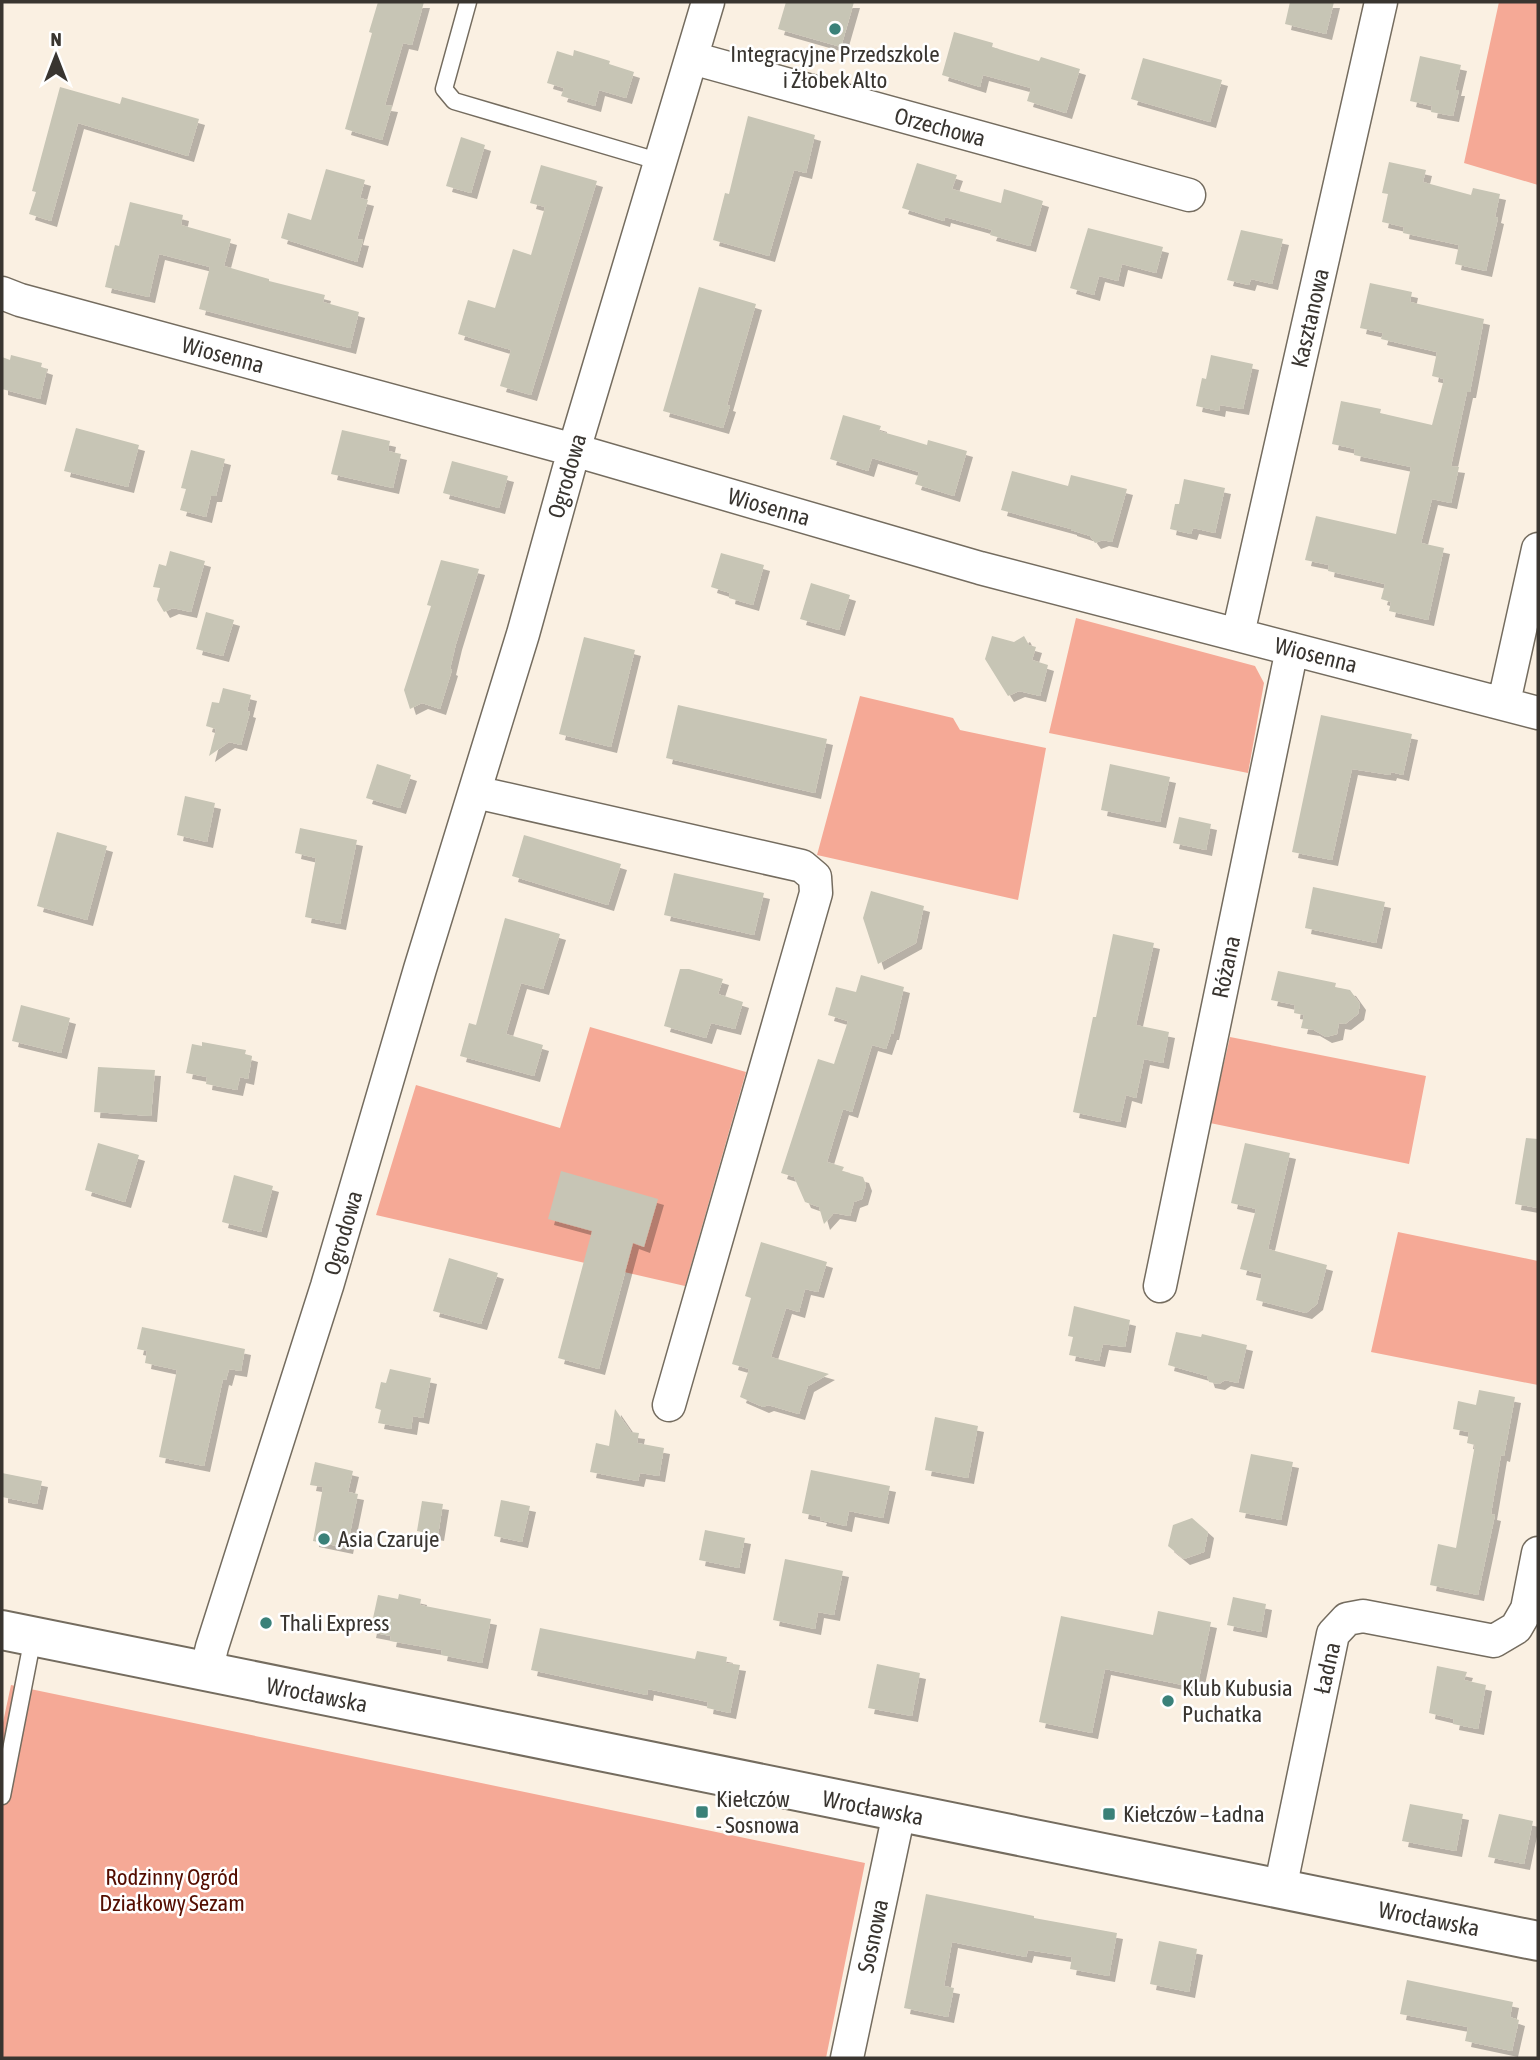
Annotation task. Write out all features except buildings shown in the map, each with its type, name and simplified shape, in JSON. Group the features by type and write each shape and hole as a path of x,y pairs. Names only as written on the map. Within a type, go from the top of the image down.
{"street":[{"name":"Ogrodowa","path":"206,1672 327,1286 420,969 523,634 574,450 708,2"},
{"name":"Kasztanowa","path":"1238,634 1381,2"},
{"name":"Orzechowa","path":"692,58 1189,195"},
{"name":"Wiosenna","path":"2,293 574,450 980,568 1538,713"},
{"path":"1504,702 1538,548"},
{"name":"Różana","path":"1160,1286 1292,649"},
{"path":"475,792 802,866 815,877 816,892 669,1405"},
{"name":"Ładna","path":"1280,1889 1333,1634 1347,1619 1363,1616 1494,1641 1516,1628 1527,1609 1538,1553"},
{"name":"Wrocławska","path":"18,1633 1538,1941"},
{"name":"Sosnowa","path":"848,2058 898,1813"}],"lane":[{"path":"468,2 444,89 454,101 661,162"},
{"path":"2,1796 18,1633"}],"green space":[{"path":"1499,2 1538,2 1538,185 1464,163"},
{"path":"1076,618 1255,666 1264,683 1248,773 1049,733"},
{"path":"860,696 953,718 960,730 1046,748 1018,900 817,855"},
{"path":"590,1027 746,1072 685,1286 376,1215 416,1085 560,1128"},
{"path":"1230,1037 1426,1076 1409,1164 1210,1123"},
{"path":"1398,1232 1538,1261 1538,1385 1371,1352"},
{"name":"Rodzinny Ogród Działkowy Sezam","path":"11,1685 865,1863 826,2058 2,2058 2,1727"}],"place":[{"name":"Integracyjne Przedszkole i Żłobek Alto","path":"835,29"},
{"name":"Asia Czaruje","path":"324,1539"},
{"name":"Thali Express","path":"266,1623"},
{"name":"Klub Kubusia Puchatka","path":"1168,1701"},
{"name":"Kiełczów - Sosnowa","path":"702,1812"},
{"name":"Kiełczów – Ładna","path":"1109,1814"}]}
